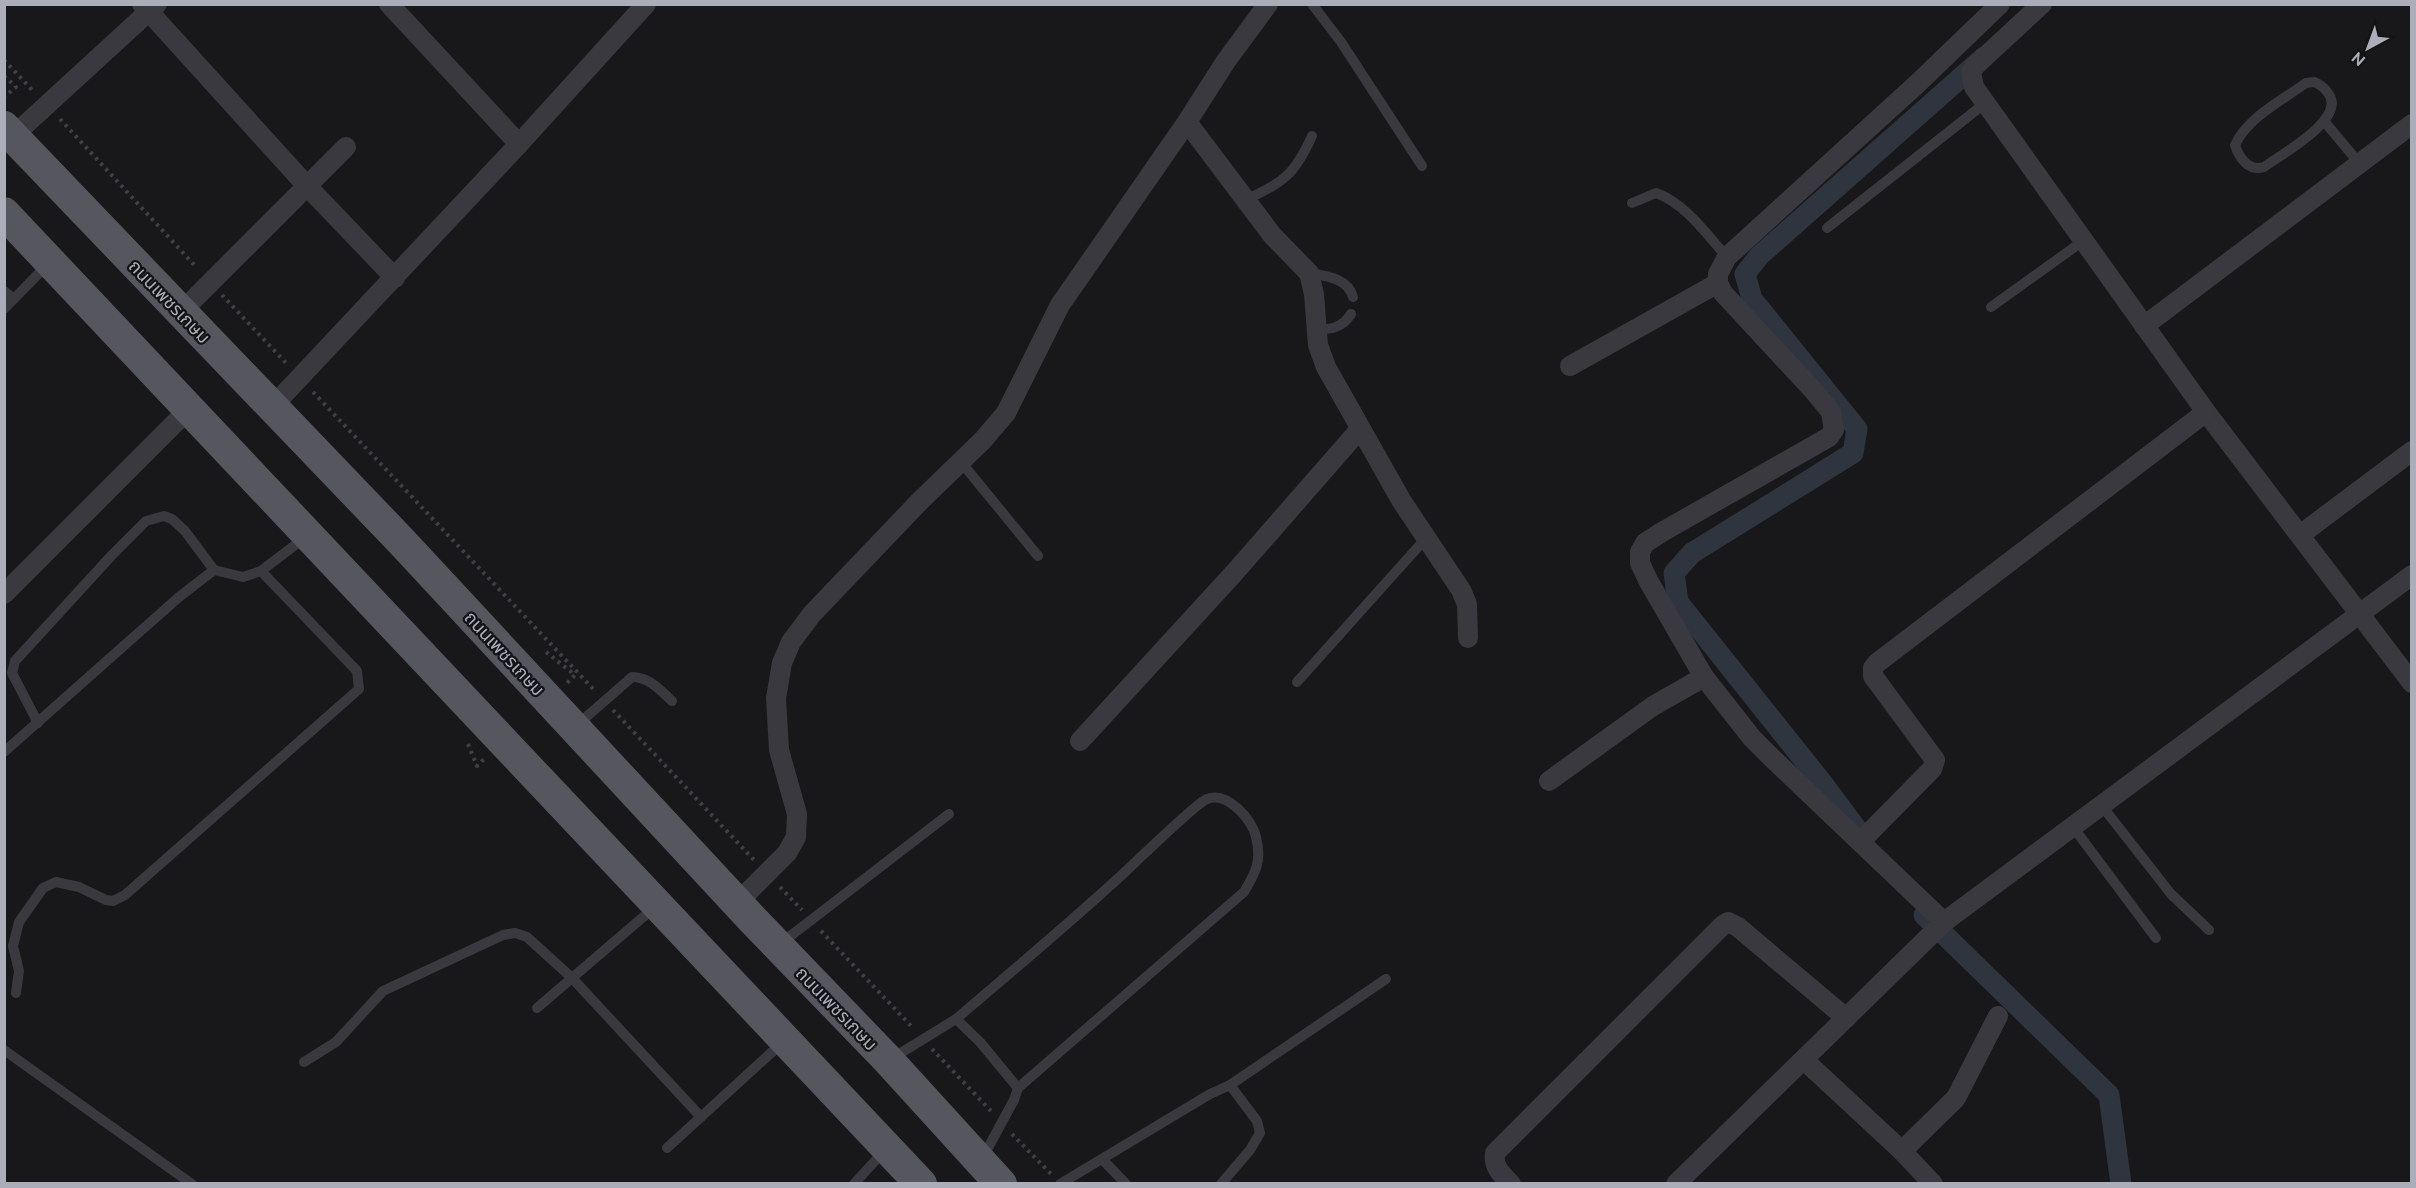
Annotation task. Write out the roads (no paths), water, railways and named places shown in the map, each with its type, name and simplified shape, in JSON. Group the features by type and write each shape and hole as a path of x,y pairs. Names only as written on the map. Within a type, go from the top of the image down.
{"main road":[{"name":"ถนนเพชรเกษม","path":"9,131 402,542 737,903 888,1060 991,1173"},
{"path":"4,213 310,534 656,906 921,1184"}],"street":[{"path":"389,4 519,144"},
{"path":"272,407 395,278 646,4"},
{"path":"737,903 787,853 796,837 797,814 779,750 776,698 782,663 791,642 812,614 1006,413 1060,305 1187,122 1226,61 1268,4"},
{"path":"1939,927 1861,841 1752,738 1704,677 1649,582 1640,563 1640,552 1645,543 1662,532 1829,437 1833,430 1831,412 1791,364 1723,293 1718,283 1722,264 2000,4"},
{"path":"2042,4 1976,64 1971,72 1971,80 1984,104 2206,412 2412,683"},
{"path":"9,131 47,105 149,7 307,186 395,278"},
{"path":"1187,122 1272,235 1309,273 1314,294 1318,345 1326,367 1401,500 1461,590 1467,604 1468,638"},
{"path":"2145,326 2412,124"},
{"path":"181,312 346,147"},
{"path":"1570,366 1718,283"},
{"path":"4,594 190,408"},
{"path":"1861,841 1932,769 1935,760 1873,676 1873,668 1877,663 2206,412"},
{"path":"1080,741 1304,495 1360,429"},
{"path":"2300,535 2412,451"},
{"path":"1686,1180 1939,927 2412,575"},
{"path":"1549,781 1653,706 1704,677"},
{"path":"1511,1184 1498,1171 1494,1162 1495,1153 1728,922 1738,927 1846,1018"},
{"path":"1902,1151 1956,1098 1998,1016"},
{"path":"1804,1060 1902,1151 1933,1184"}],"lane":[{"path":"1312,4 1341,42 1422,166"},
{"path":"2306,83 2321,84 2331,95 2334,104 2332,112 2324,121 2264,167 2258,169 2251,167 2238,155 2235,144 2240,134 2256,118 2306,83"},
{"path":"1827,228 1984,104"},
{"path":"2324,121 2359,163"},
{"path":"1246,200 1288,177 1301,161 1312,136"},
{"path":"1632,203 1656,192 1666,196 1680,207 1727,257"},
{"path":"1992,307 2083,241"},
{"path":"4,309 50,262"},
{"path":"1309,273 1333,278 1351,290 1353,297"},
{"path":"4,291 14,299"},
{"path":"1316,330 1335,328 1346,321 1351,314"},
{"path":"961,462 1038,556"},
{"path":"38,723 12,673 15,661 146,521 164,516 172,519 185,531 214,570 243,577 261,571 310,534"},
{"path":"1297,682 1427,537"},
{"path":"4,752 179,597 214,570"},
{"path":"16,993 19,971 13,946 19,922 43,888 56,882 79,886 106,900 114,901 125,895 359,689 357,671 261,571"},
{"path":"575,728 632,677 640,677 653,684 672,701"},
{"path":"888,1060 956,1019 1086,907 1206,799 1218,797 1232,803 1244,815 1256,834 1260,858 1254,876 1244,892 1018,1088 1002,1123 991,1173"},
{"path":"2102,806 2171,894 2209,930"},
{"path":"778,945 949,814"},
{"path":"2073,827 2156,938"},
{"path":"537,1008 656,906"},
{"path":"304,1062 336,1042 383,991 504,934 515,933 527,938 572,978 701,1117"},
{"path":"1060,1184 1210,1094 1230,1085 1386,979"},
{"path":"956,1019 980,1042 1018,1088"},
{"path":"667,1148 784,1041"},
{"path":"4,1050 192,1184"},
{"path":"1221,1184 1250,1150 1260,1133 1257,1121 1230,1085"},
{"path":"854,1184 886,1148"},
{"path":"1102,1159 1126,1184"}],"waterway":[{"path":"1864,839 1824,785 1678,602 1674,573 1692,553 1853,453 1857,429 1752,299 1745,274 1759,256 1984,57"},
{"path":"1924,915 2109,1095 2121,1184"}]}
